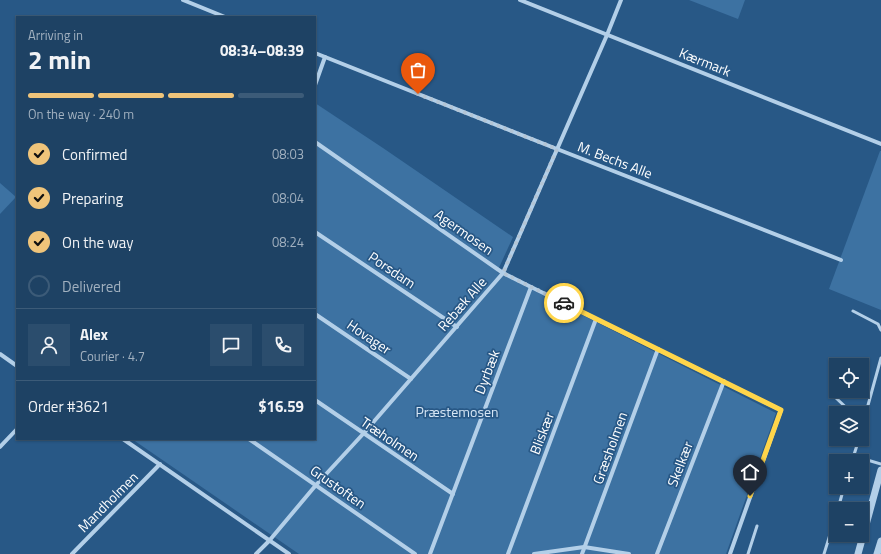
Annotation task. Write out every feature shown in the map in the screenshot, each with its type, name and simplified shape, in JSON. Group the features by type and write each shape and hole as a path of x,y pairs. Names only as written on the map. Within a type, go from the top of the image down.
{"street":[{"path":"183,0 222,16"},
{"name":"Kærmark","path":"520,0 881,144"},
{"name":"Rebæk Alle","path":"256,554 503,273 621,0"},
{"name":"M. Bechs Alle","path":"316,53 841,260"},
{"path":"316,82 326,57"},
{"name":"Agermosen","path":"316,143 503,273 781,410 730,554"},
{"name":"Porsdam","path":"316,233 457,327"},
{"name":"Dyrbæk","path":"430,554 531,287"},
{"name":"Hovager","path":"316,315 411,379"},
{"name":"Bliskær","path":"508,554 596,319"},
{"name":"Græsholmen","path":"582,554 658,349"},
{"path":"0,354 16,365"},
{"name":"Skelkær","path":"657,554 724,381"},
{"name":"Træholmen","path":"316,401 453,494"},
{"path":"0,447 16,430"},
{"path":"124,440 289,554"},
{"name":"Grustoften","path":"250,440 415,554"},
{"name":"Mandholmen","path":"72,554 160,464"},
{"path":"858,554 881,470"},
{"path":"877,554 881,541"},
{"path":"534,554 584,547 629,554"}],"lane":[{"path":"210,16 212,12"},
{"path":"853,312 878,324 881,330"},
{"path":"868,406 881,358"},
{"path":"836,398 845,406"},
{"path":"869,460 881,464"},
{"path":"748,554 757,526"},
{"path":"824,554 829,538"}],"green space":[{"path":"689,0 745,0 738,19"},
{"name":"Præstemosen","path":"316,104 513,237 497,272 776,413 726,554 299,554 133,440 316,440"},
{"path":"881,151 881,310 829,289"},
{"path":"0,183 16,197 0,214"}],"way so far":[{"path":"418,94 557,149 503,273 564,303"}],"route":[{"path":"564,303 781,410 750,496"}]}
